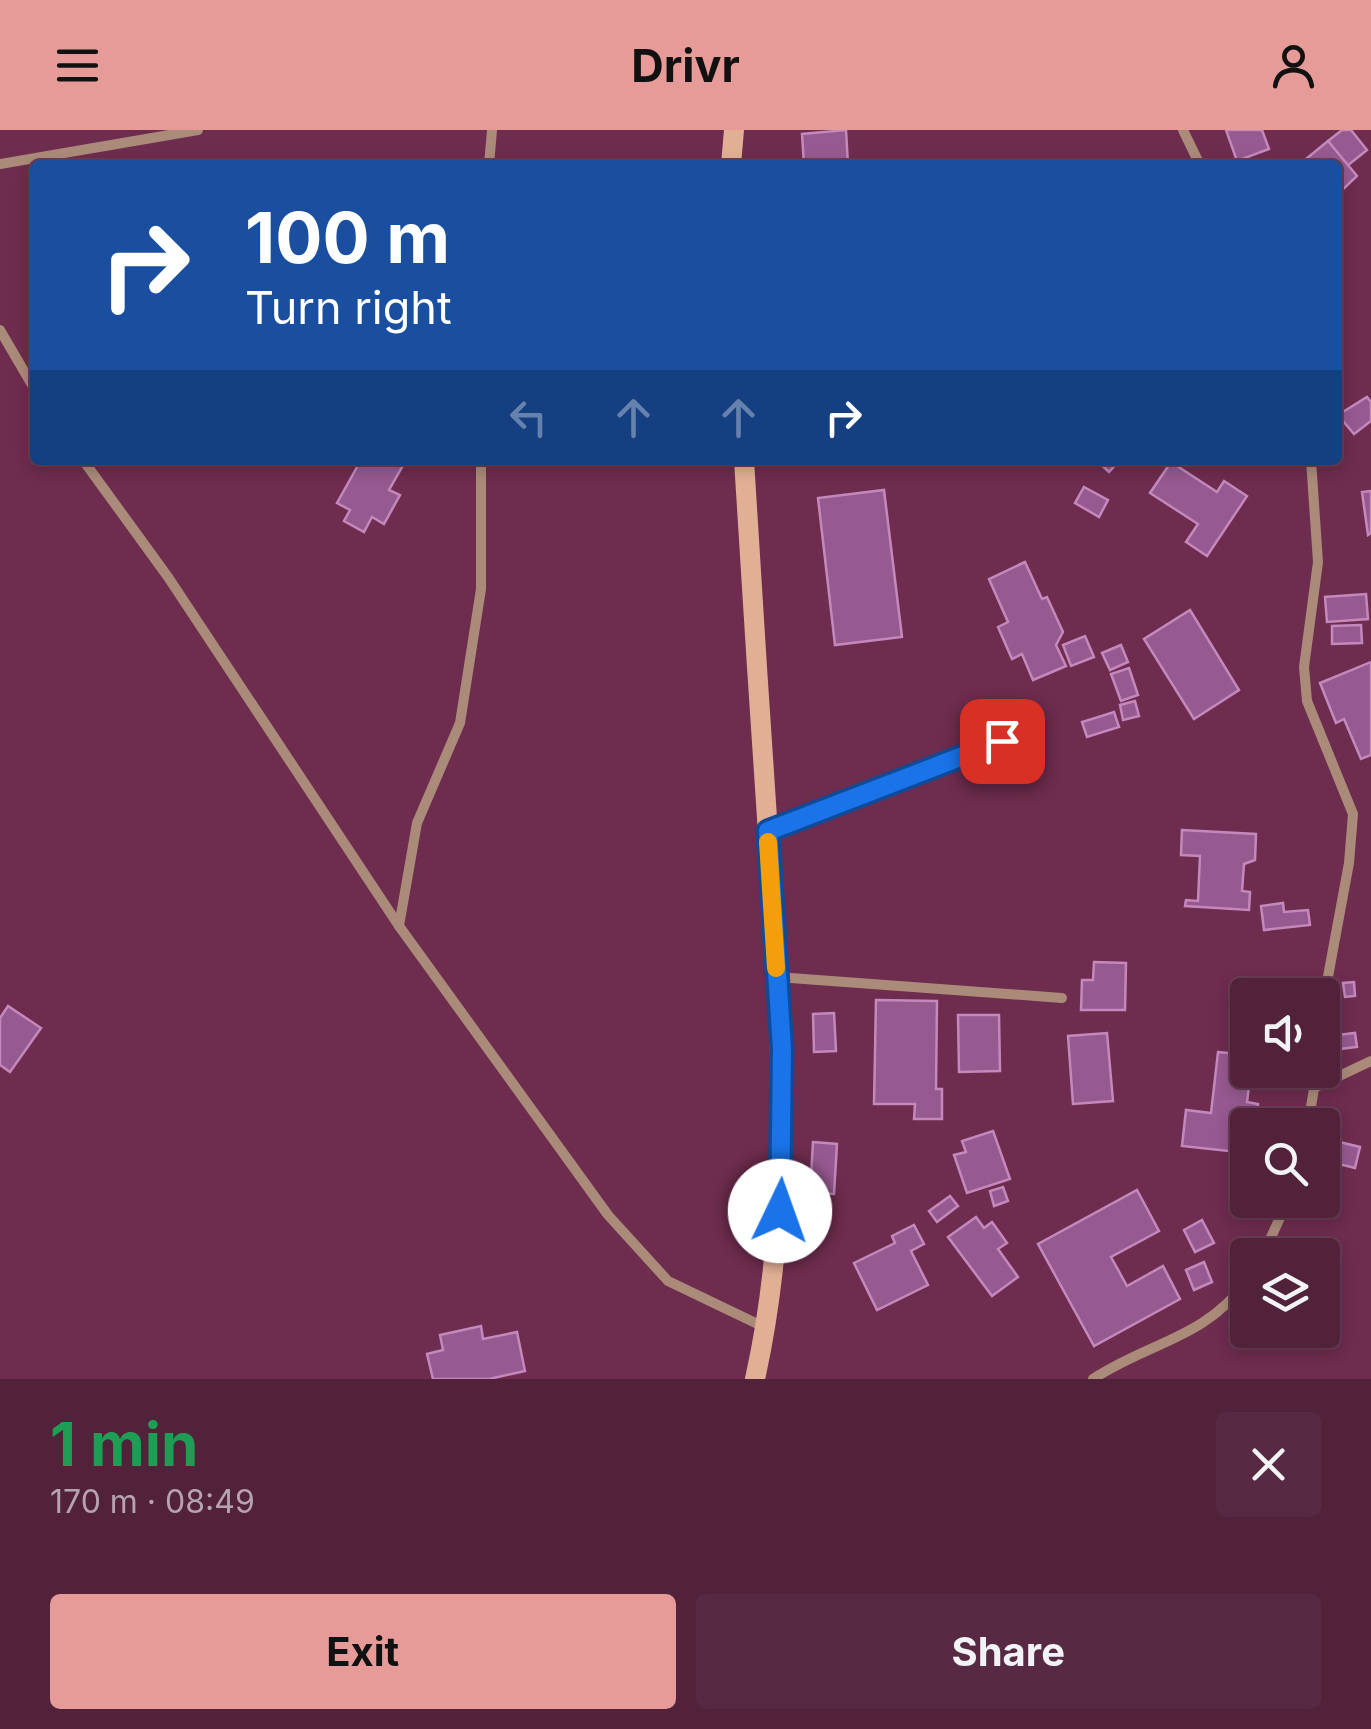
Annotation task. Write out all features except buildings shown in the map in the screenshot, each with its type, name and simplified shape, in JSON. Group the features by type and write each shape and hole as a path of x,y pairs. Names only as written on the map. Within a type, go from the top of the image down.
{"street":[{"path":"0,164 198,130"},
{"path":"489,160 492,130"},
{"path":"731,160 734,130"},
{"path":"1183,130 1198,160"},
{"path":"0,330 30,381"},
{"path":"87,465 168,577 399,926 620,1228 668,1281 766,1328"},
{"path":"399,926 417,823 460,723 481,589 482,465"},
{"path":"744,465 782,1049 782,1177 766,1328 755,1379"},
{"path":"1311,465 1318,562 1304,668 1307,702 1353,814 1349,863 1328,978"},
{"path":"768,831 1002,741"},
{"path":"777,978 1062,998"},
{"path":"1340,1076 1371,1061"},
{"path":"1312,1108 1316,1088"},
{"path":"1093,1379 1146,1350 1196,1330 1230,1303"}],"slow traffic":[{"path":"768,842 776,968"}],"route":[{"path":"780,1211 782,1049 768,831 1002,741"}]}
